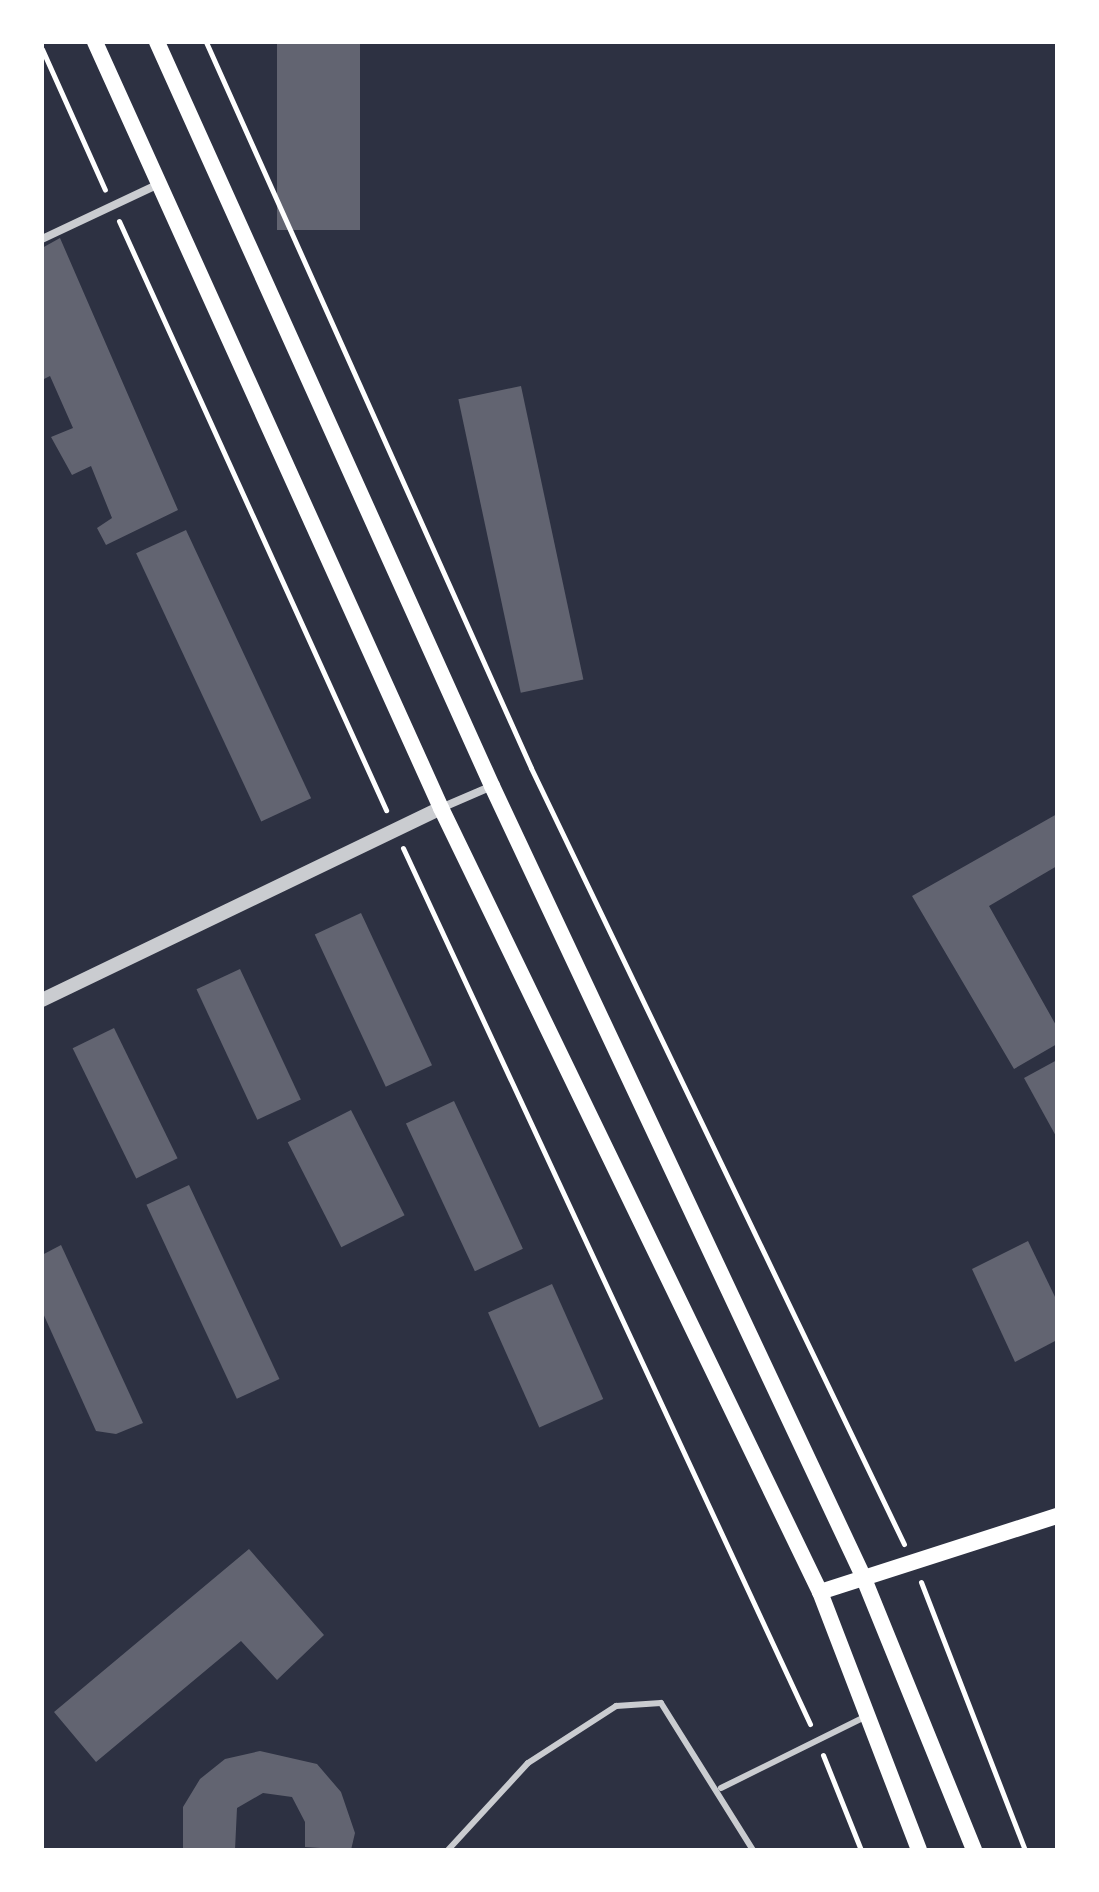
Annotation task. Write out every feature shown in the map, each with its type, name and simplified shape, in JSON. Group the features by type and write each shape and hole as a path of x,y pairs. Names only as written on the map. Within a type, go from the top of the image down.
{"main road":[{"path":"95,42 441,808 820,1592 919,1850"},
{"path":"157,42 492,786 862,1574 974,1850"},
{"path":"820,1592 862,1574 1057,1516"}],"street":[{"path":"42,239 157,185"},
{"path":"42,1000 492,786"}],"lane":[{"path":"448,1850 528,1763 616,1706 661,1703 721,1788 753,1850"},
{"path":"721,1788 867,1716"}],"path":[{"path":"206,42 531,768 912,1559 1025,1850"},
{"path":"42,49 395,831 817,1741 861,1850"}],"building":[{"path":"277,42 360,42 360,230 277,230"},
{"path":"60,238 178,510 106,545 97,528 112,518 91,466 72,475 51,437 73,428 50,376 42,380 42,248"},
{"path":"521,386 583,679 521,693 458,399"},
{"path":"186,530 311,798 261,822 136,553"},
{"path":"1057,814 1057,866 989,906 1057,1027 1057,1044 1014,1069 912,896"},
{"path":"361,913 432,1065 386,1087 315,935"},
{"path":"240,969 301,1100 257,1120 196,989"},
{"path":"114,1028 178,1158 136,1178 73,1048"},
{"path":"1057,1060 1057,1138 1024,1078"},
{"path":"454,1101 523,1249 475,1271 406,1123"},
{"path":"351,1110 405,1215 341,1247 288,1142"},
{"path":"189,1185 279,1379 237,1399 146,1205"},
{"path":"1028,1241 1057,1301 1057,1340 1015,1362 972,1269"},
{"path":"61,1245 143,1423 116,1434 96,1431 42,1311 42,1255"},
{"path":"552,1284 603,1399 539,1428 488,1312"},
{"path":"249,1549 324,1635 277,1680 241,1641 96,1762 54,1712"},
{"path":"260,1751 317,1764 341,1792 355,1833 351,1850 305,1847 305,1822 292,1797 263,1793 237,1808 235,1850 183,1850 183,1807 200,1779 225,1759"}]}
